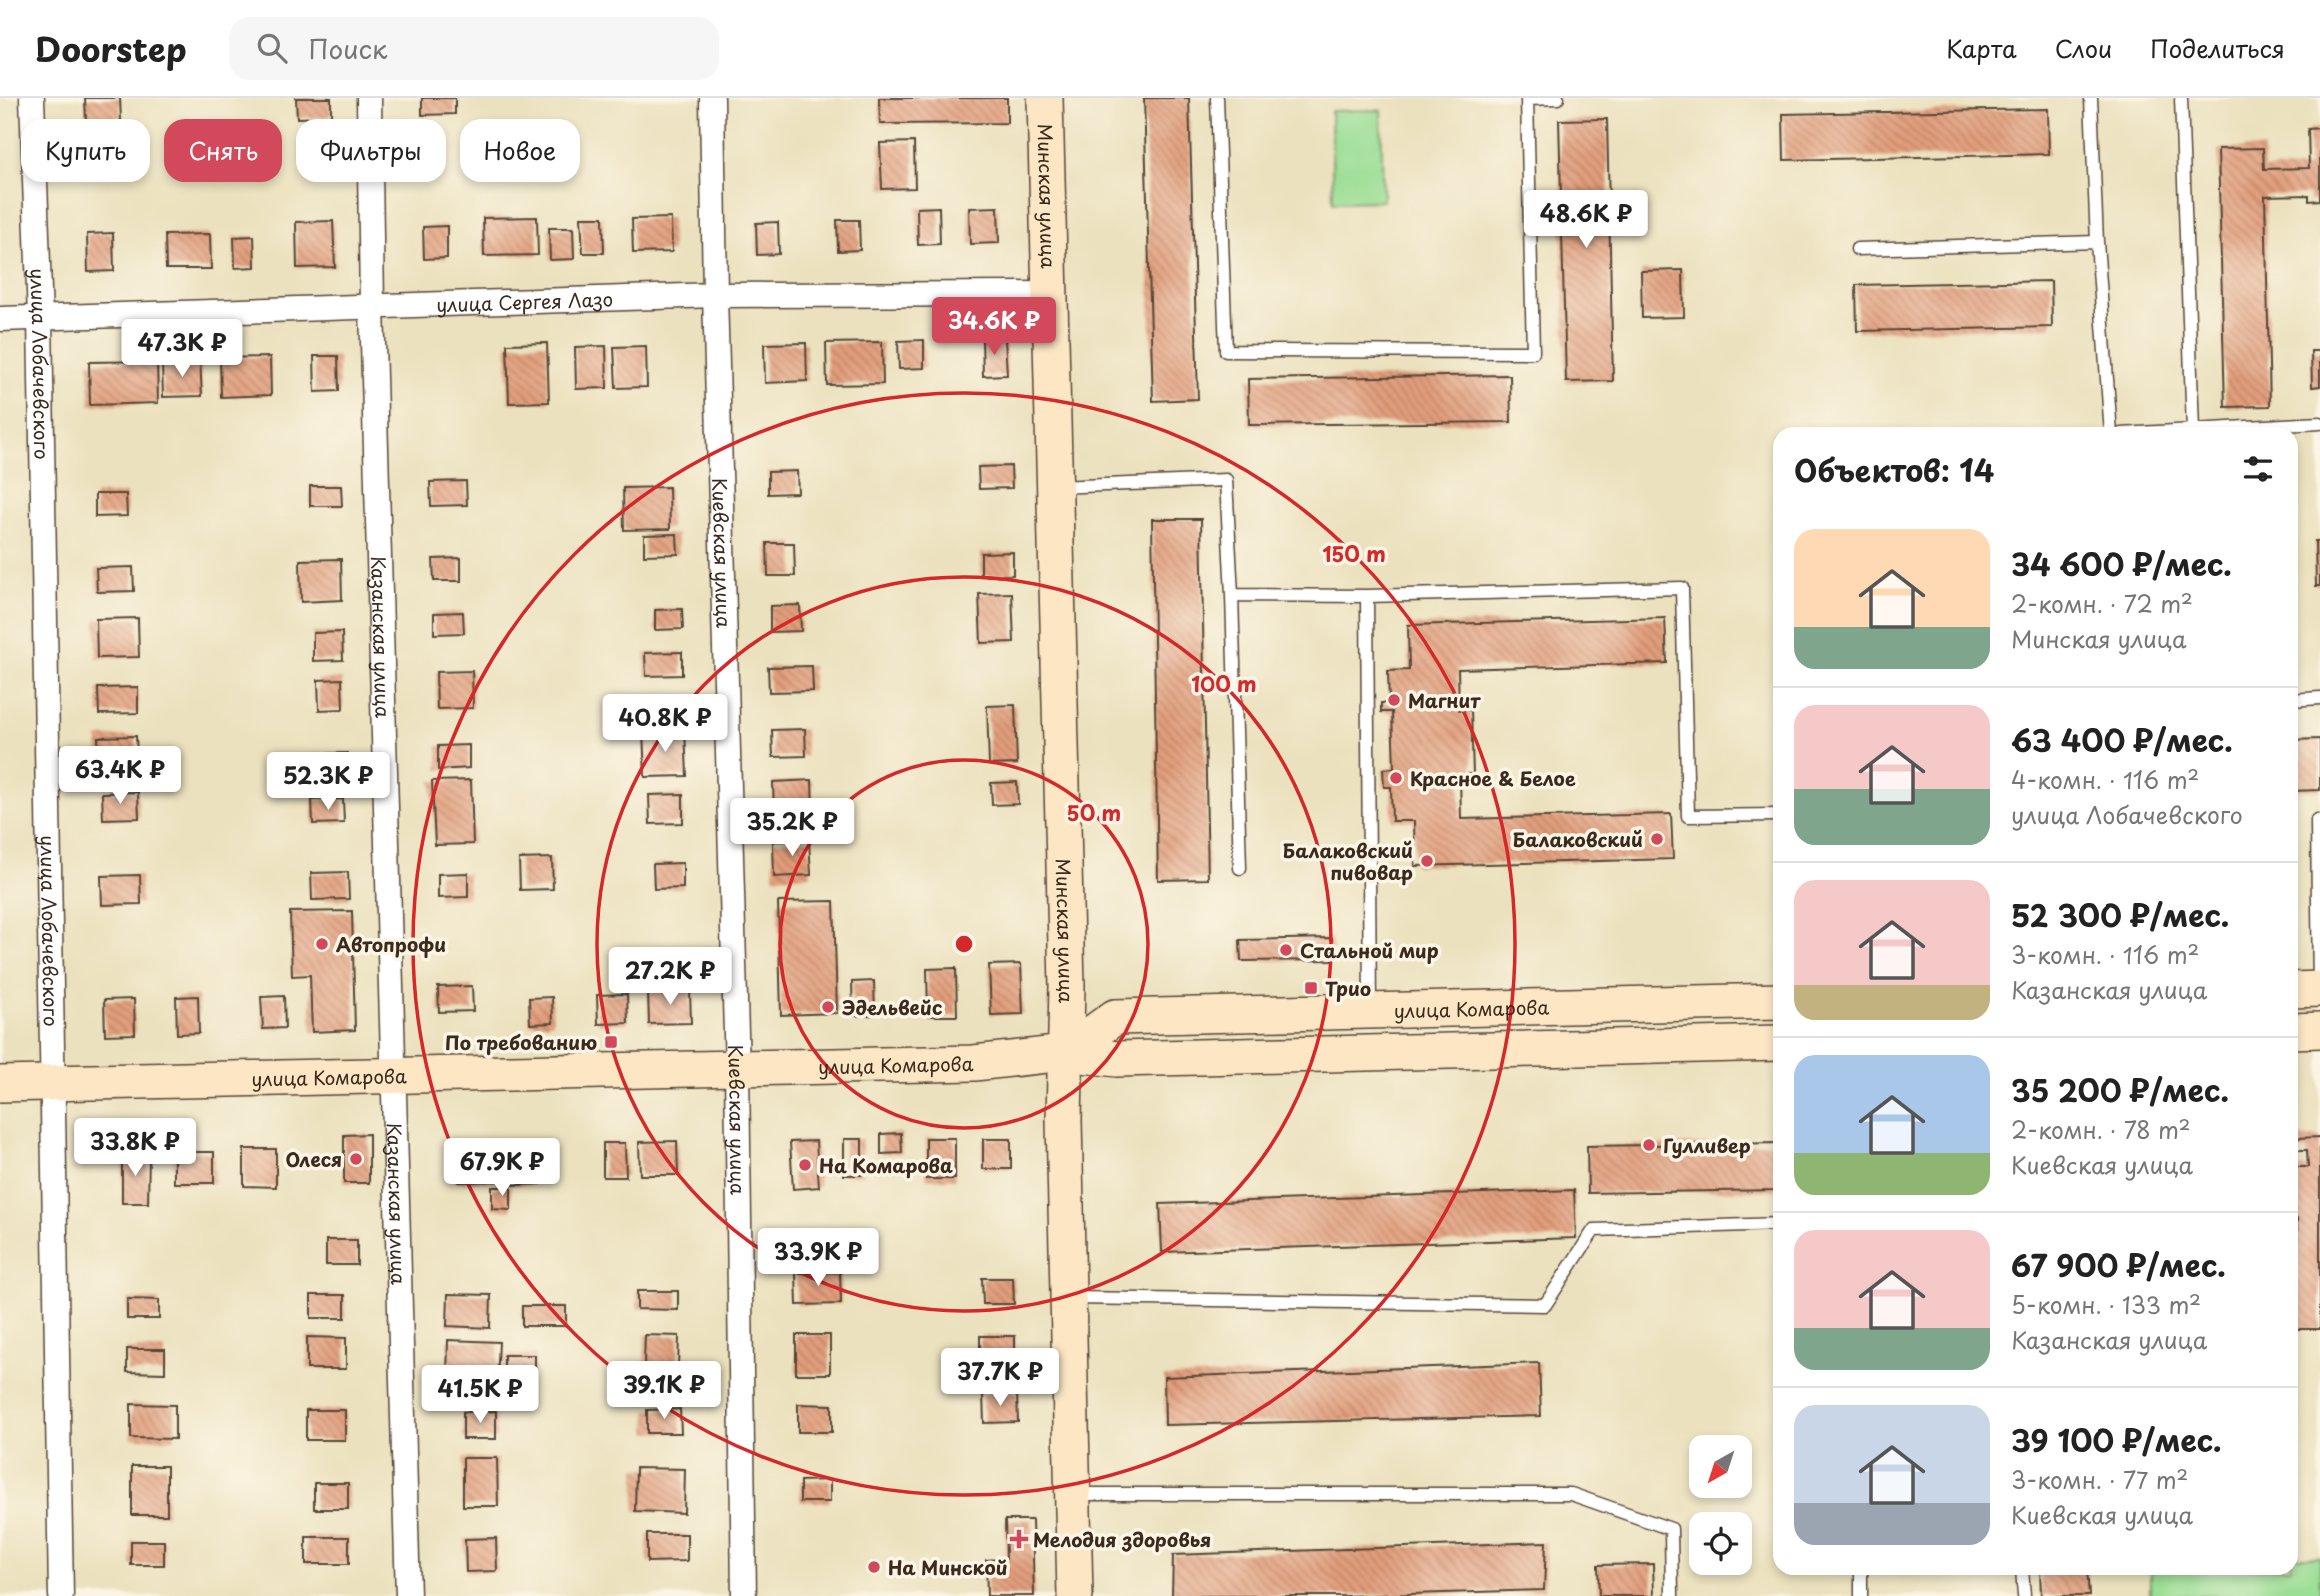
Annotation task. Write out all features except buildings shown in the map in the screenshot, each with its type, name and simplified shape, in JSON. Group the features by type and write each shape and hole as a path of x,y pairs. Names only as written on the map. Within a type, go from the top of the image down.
{"main road":[{"name":"Минская улица","path":"1045,98 1067,986 1065,1053 1068,1298 1075,1596"},
{"path":"2298,990 2320,989"},
{"name":"улица Комарова","path":"0,1084 974,1063 1065,1053 1115,1017 1773,1001"},
{"path":"2298,1031 2320,1030"},
{"path":"1065,1053 1117,1059 1773,1043"}],"street":[{"name":"улица Лобачевского","path":"32,98 40,318 61,1596"},
{"name":"Казанская улица","path":"369,98 392,1076 408,1596"},
{"name":"Киевская улица","path":"712,98 737,1069 744,1596"},
{"name":"улица Сергея Лазо","path":"0,319 715,295 1050,294"}],"lane":[{"path":"1217,98 1226,351 1533,352 1528,99 1558,98"},
{"path":"2091,98 2097,242 2110,427"},
{"path":"2181,98 2193,427"},
{"path":"1857,249 2097,242"},
{"path":"2247,427 2320,423"},
{"path":"1054,487 1226,480 1240,869"},
{"path":"1231,596 1367,596 1682,588 1688,816 1773,815"},
{"path":"1367,596 1370,1011"},
{"path":"2298,700 2320,698"},
{"path":"2317,820 2320,989"},
{"path":"1068,1298 1545,1305 1594,1230 1773,1224"},
{"path":"1073,1494 1571,1494 1671,1529 1672,1596"},
{"path":"1861,1575 1861,1596"},
{"path":"2022,1575 2024,1596"}],"green space":[{"path":"1381,110 1383,201 1333,202 1331,111"},
{"path":"2298,1557 2320,1557 2320,1596 2150,1596 2150,1575 2298,1575"}],"place":[{"name":"Магнит","path":"1394,700"},
{"name":"Красное & Белое","path":"1396,778"},
{"name":"Балаковский","path":"1657,839"},
{"name":"Балаковский пивовар","path":"1427,861"},
{"name":"Автопрофи","path":"322,944"},
{"name":"Стальной мир","path":"1286,950"},
{"name":"Трио","path":"1311,988"},
{"name":"Эдельвейс","path":"828,1007"},
{"name":"По требованию","path":"611,1042"},
{"name":"Гулливер","path":"1649,1145"},
{"name":"Олеся","path":"356,1159"},
{"name":"На Комарова","path":"805,1165"},
{"name":"Мелодия здоровья","path":"1019,1539"},
{"name":"На Минской","path":"874,1567"}]}
